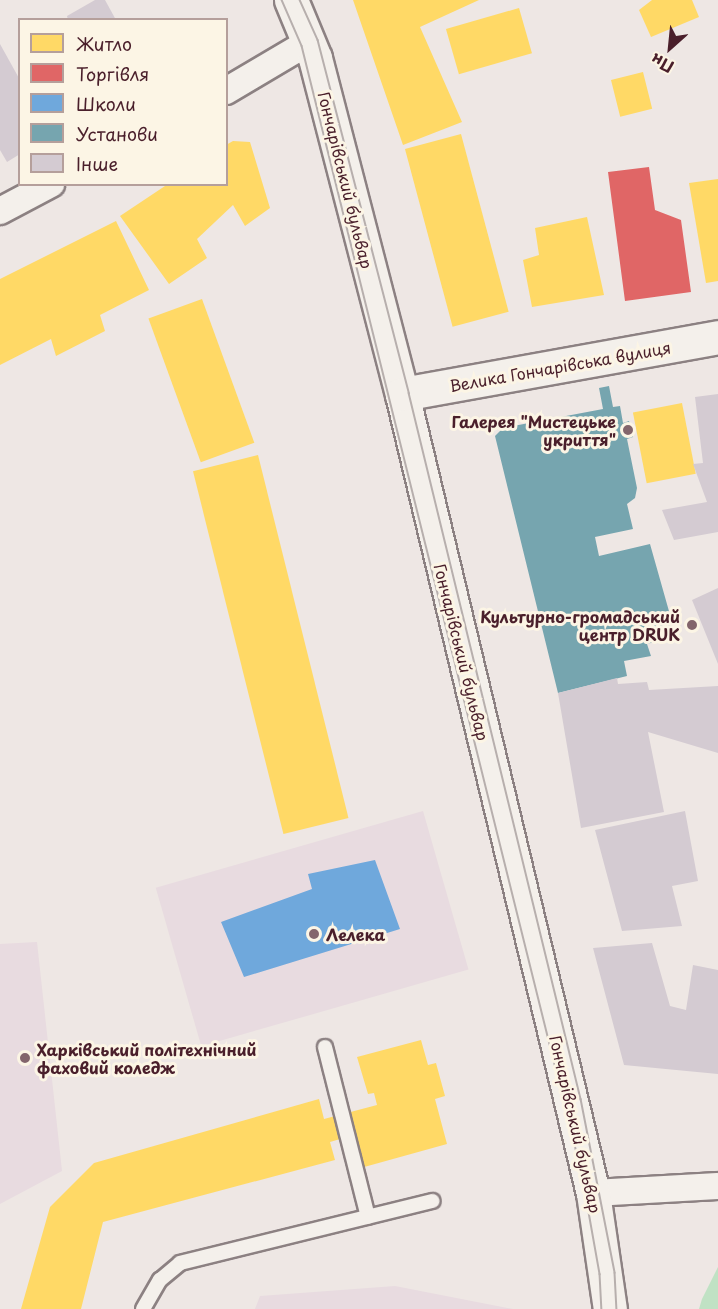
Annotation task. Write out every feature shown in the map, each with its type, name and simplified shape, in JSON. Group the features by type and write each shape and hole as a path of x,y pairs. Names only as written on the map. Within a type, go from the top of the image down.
{"main road":[{"name":"Гончарівський бульвар","path":"293,0 309,42 402,394 593,1193 610,1309"},
{"name":"Велика Гончарівська вулиця","path":"402,394 718,337"}],"street":[{"path":"228,90 309,42"},
{"path":"0,211 47,186"},
{"path":"593,1193 718,1186"}],"lane":[{"path":"325,1047 368,1216"},
{"path":"143,1309 160,1280 180,1263 432,1201"}],"shaded area":[{"name":"Лелека","path":"423,811 468,970 201,1046 156,888"},
{"name":"Харківський політехнічний фаховий коледж","path":"37,942 62,1171 0,1204 0,944"},
{"path":"395,1286 513,1309 255,1309 260,1296"}],"green space":[{"path":"718,1267 718,1309 699,1309 702,1299"}],"building: Житло":[{"path":"353,0 479,0 420,27 462,122 403,145"},
{"path":"652,0 692,0 699,17 651,37 639,10"},
{"path":"519,8 532,53 459,74 446,29"},
{"path":"643,72 652,109 620,117 611,80"},
{"path":"461,134 509,312 453,327 405,149"},
{"path":"233,141 250,142 270,208 245,226 233,205 197,239 207,258 169,284 120,216 165,186 228,186 228,144"},
{"path":"718,179 718,281 706,283 689,183"},
{"path":"587,217 604,295 532,307 523,260 539,255 535,228"},
{"path":"116,221 149,290 100,315 105,331 56,356 51,339 0,365 0,279"},
{"path":"202,299 254,443 201,462 148,318"},
{"path":"682,403 696,474 647,483 633,413"},
{"path":"258,455 348,818 283,834 193,471"},
{"path":"421,1040 428,1065 436,1063 445,1096 435,1099 447,1144 357,1169 347,1137 330,1142 335,1160 103,1222 81,1309 21,1309 50,1207 94,1163 319,1099 324,1119 377,1105 374,1093 368,1094 357,1057"}],"building: Торгівля":[{"path":"649,167 655,210 681,220 691,292 625,301 608,172"}],"building: Школи":[{"path":"375,860 400,929 244,977 221,922 312,889 308,874"}],"building: Установи":[{"path":"609,386 613,407 620,406 623,423 629,421 633,437 627,439 637,488 635,498 627,504 633,529 595,537 599,556 650,544 676,636 647,644 651,656 624,661 627,676 558,693 495,436 503,428 603,409 599,388"}],"building: Інше":[{"path":"95,0 105,0 115,18 68,18 67,16"},
{"path":"0,44 18,76 18,155 7,162 0,150"},
{"path":"718,394 718,532 674,540 662,510 707,502 693,464 703,463 695,397"},
{"path":"718,588 718,664 692,600"},
{"path":"617,678 618,684 647,682 649,690 718,686 718,753 648,732 664,812 581,828 558,693"},
{"path":"685,811 698,881 672,886 682,926 622,931 595,830"},
{"path":"652,943 670,1006 686,1010 693,965 718,970 718,1074 624,1065 593,948"}],"tram line":[{"path":"282,0 302,46 582,1173 600,1274 602,1309"},
{"path":"300,0 318,40 409,393 581,1099 615,1273 617,1309"}],"place":[{"name":"Галерея \"Мистецьке укриття\"","path":"628,430"},
{"name":"Культурно-громадський центр DRUK","path":"692,625"},
{"name":"Лелека","path":"314,934"},
{"name":"Харківський політехнічний фаховий коледж","path":"25,1058"}]}
